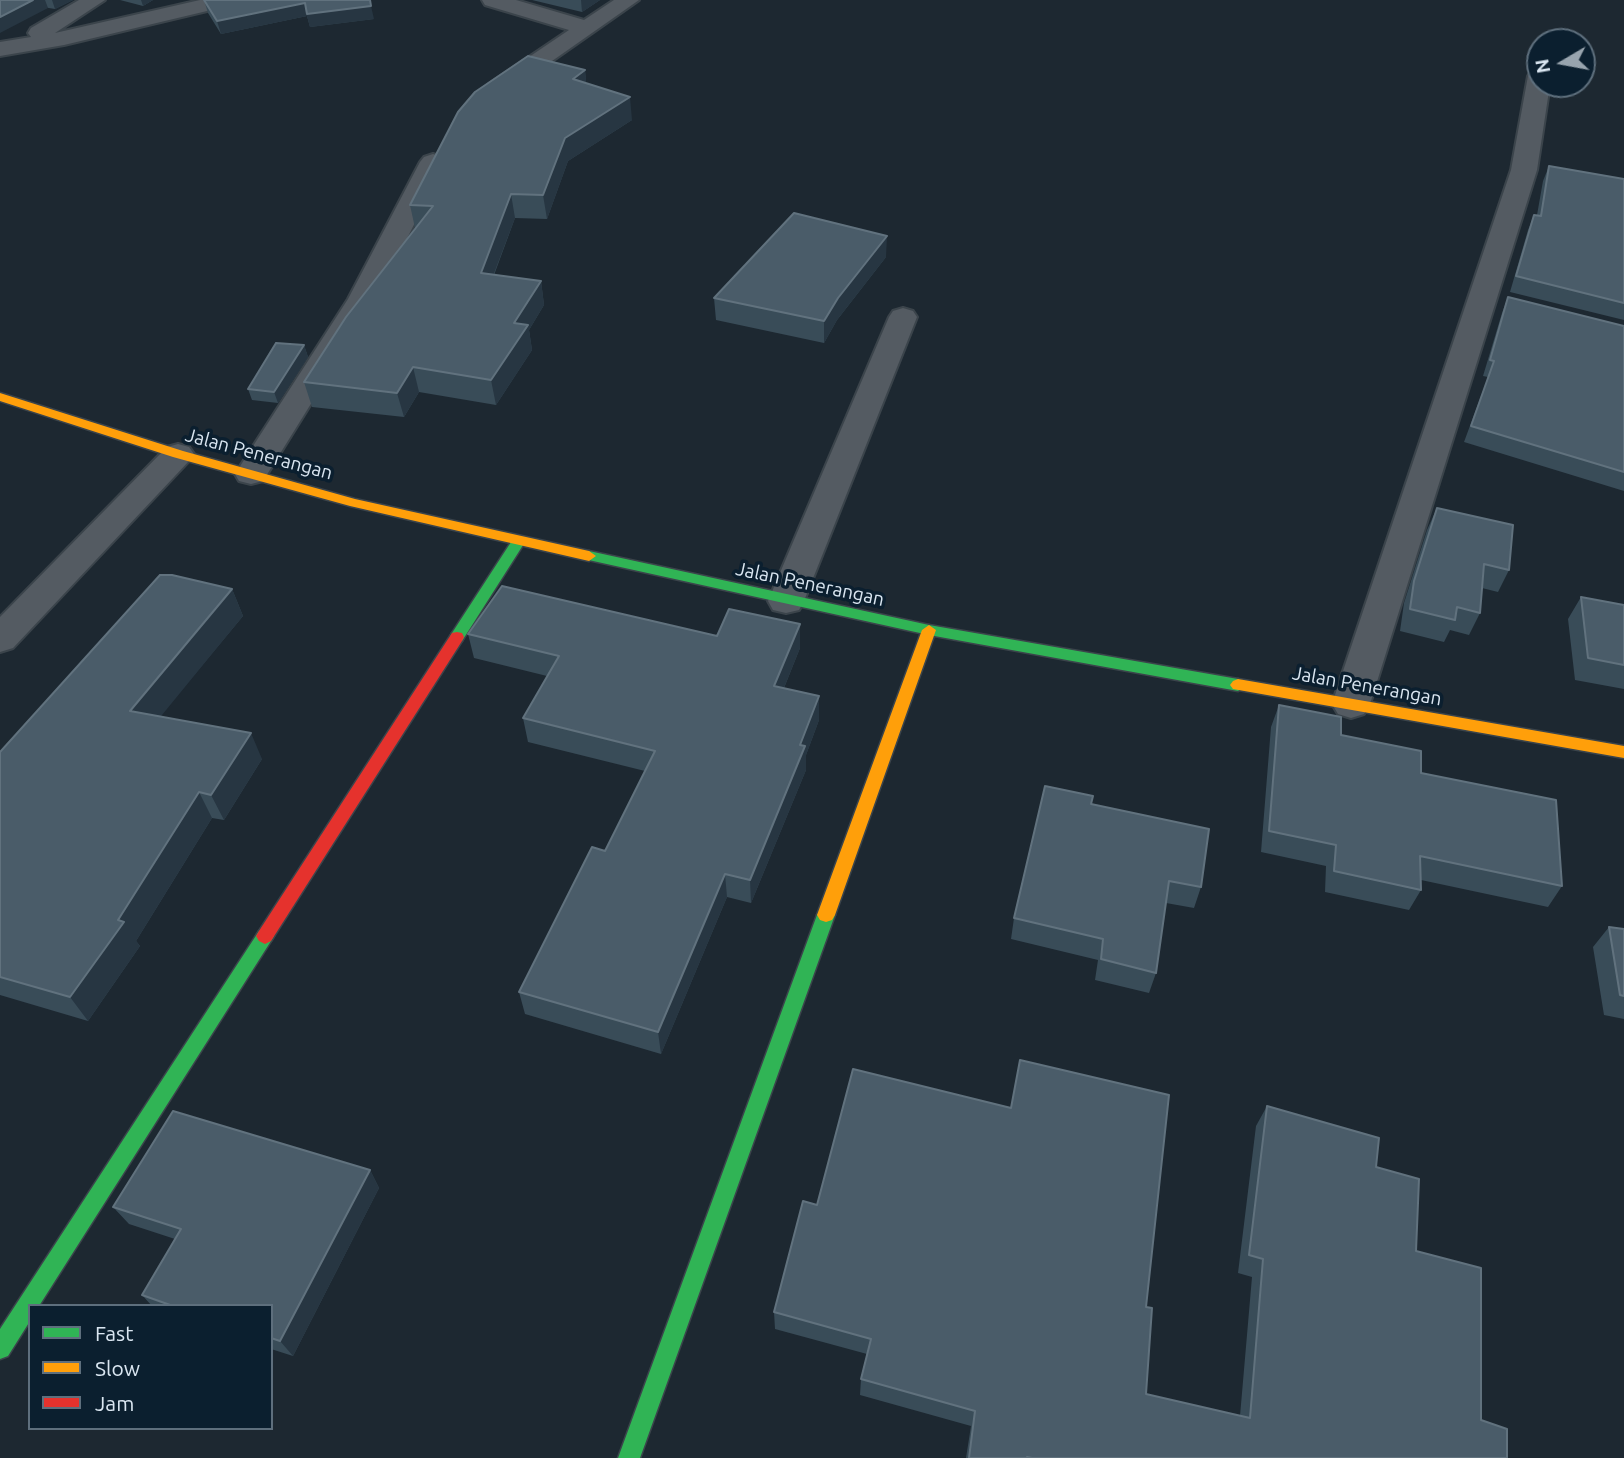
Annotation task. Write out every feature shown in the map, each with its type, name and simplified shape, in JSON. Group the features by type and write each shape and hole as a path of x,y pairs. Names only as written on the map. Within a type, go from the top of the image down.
{"street":[{"path":"8,48 94,0"},
{"path":"8,48 229,0"},
{"path":"493,0 587,28"},
{"path":"480,100 628,0"},
{"path":"1351,704 1494,299 1524,170 1536,98"},
{"path":"251,474 362,299 443,144"},
{"path":"786,601 903,317"},
{"name":"Jalan Penerangan","path":"0,397 178,454 355,503 786,601 929,630 1624,752"},
{"path":"0,639 178,454"},
{"path":"28,1304 518,542"},
{"path":"629,1458 929,630"},
{"path":"0,1348 28,1304"}],"building":[{"path":"0,0 33,0 0,17"},
{"path":"204,0 370,0 371,6 307,14 305,3 217,21"},
{"path":"528,56 585,70 573,79 630,97 565,138 543,195 511,194 481,273 541,281 514,323 528,325 491,380 413,367 397,393 304,382 346,317 433,206 410,205 458,112 475,92"},
{"path":"1549,166 1624,179 1624,303 1516,276 1534,215 1541,216"},
{"path":"794,213 887,236 838,298 824,321 714,298"},
{"path":"1508,297 1624,326 1624,472 1471,426 1494,361 1490,360"},
{"path":"276,343 304,345 274,392 248,389"},
{"path":"1437,508 1513,525 1509,570 1484,564 1480,613 1457,607 1455,620 1410,609 1414,581"},
{"path":"160,575 172,575 232,589 130,711 251,733 211,795 199,792 118,920 124,922 70,997 0,977 0,752"},
{"path":"502,586 717,636 729,609 800,624 774,686 819,696 800,745 805,746 750,880 725,874 658,1032 519,992 592,847 605,851 655,751 523,718 559,656 468,634"},
{"path":"1581,597 1624,605 1624,665 1588,658"},
{"path":"1279,705 1341,717 1341,735 1421,751 1421,773 1556,800 1562,886 1420,856 1421,890 1334,871 1336,845 1269,831"},
{"path":"1045,786 1093,796 1091,804 1209,829 1201,887 1169,881 1156,973 1101,959 1103,939 1014,918"},
{"path":"1609,927 1624,929 1624,996 1620,995"},
{"path":"1020,1060 1169,1095 1146,1307 1152,1308 1146,1394 1250,1418 1263,1259 1249,1255 1267,1106 1379,1138 1376,1167 1419,1179 1416,1251 1481,1268 1481,1420 1507,1429 1507,1458 969,1458 975,1411 861,1379 871,1339 774,1312 803,1201 817,1205 853,1069 1011,1108"},
{"path":"173,1111 370,1170 280,1341 273,1339 273,1304 167,1304 142,1295 181,1229 113,1207"}],"traffic: fast":[{"path":"457,637 518,542"},
{"path":"589,556 929,630 1238,685"},
{"path":"629,1458 826,915"},
{"path":"28,1304 265,936"},
{"path":"0,1348 28,1304"}],"traffic: slow":[{"path":"0,397 178,454 355,503 589,556"},
{"path":"826,915 929,630"},
{"path":"1238,685 1624,752"}],"traffic: jam":[{"path":"265,936 457,637"}]}
